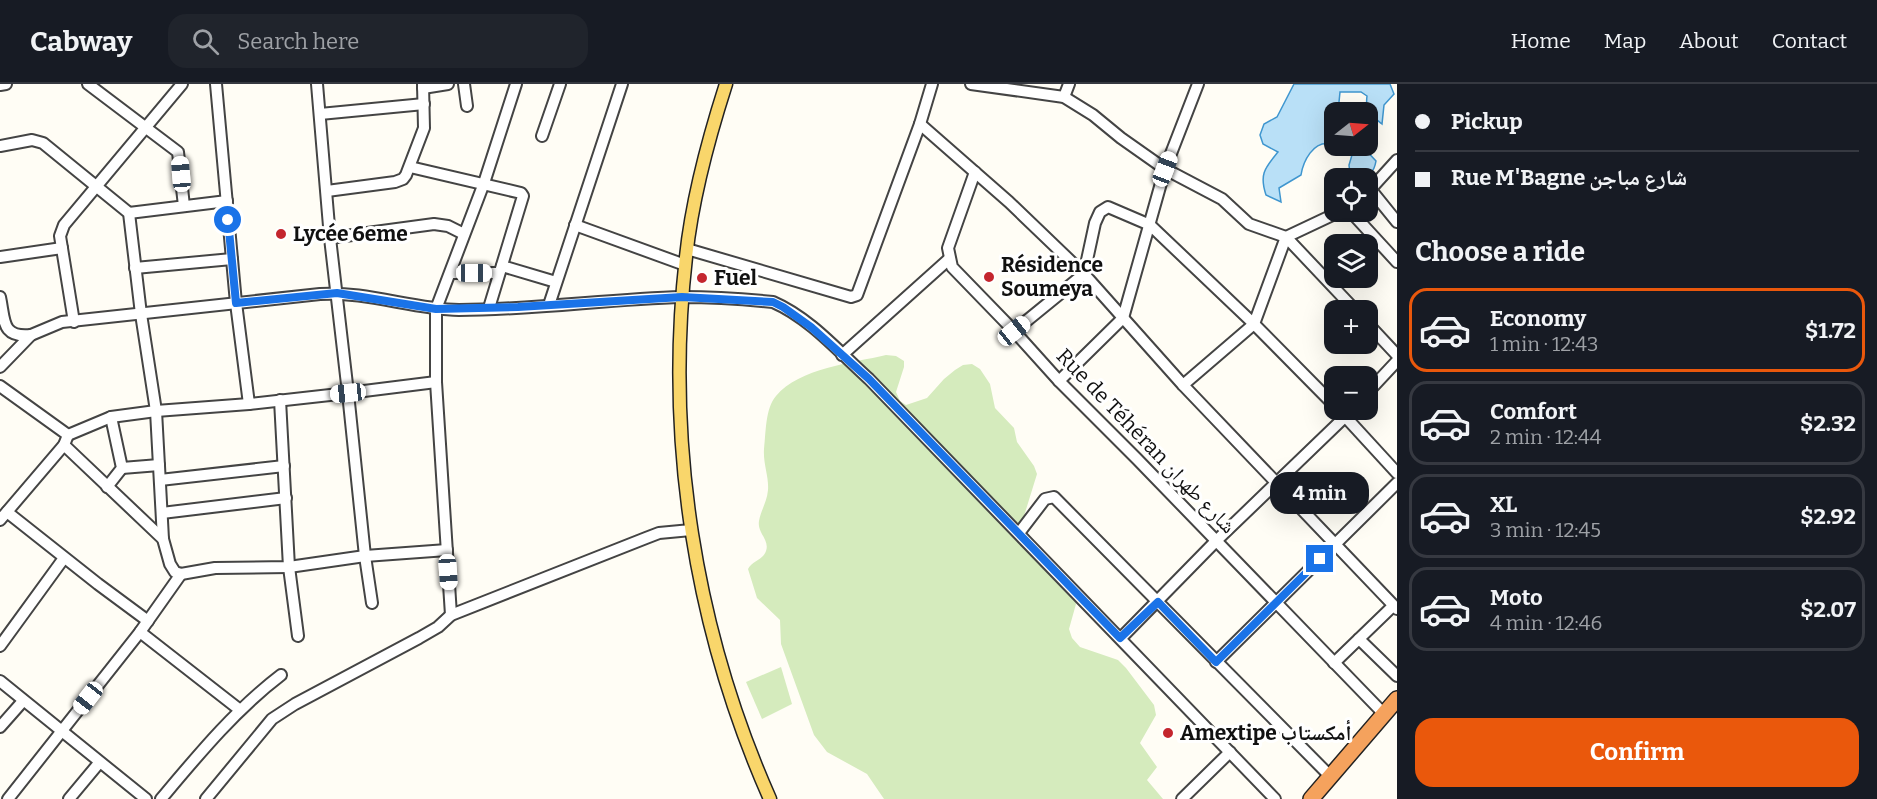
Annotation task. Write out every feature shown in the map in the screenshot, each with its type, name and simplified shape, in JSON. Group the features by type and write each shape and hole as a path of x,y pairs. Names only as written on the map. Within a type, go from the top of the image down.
{"highway":[{"path":"1311,799 1397,699"}],"main road":[{"path":"726,84 705,155 687,249 682,297 681,431 696,562 724,674 770,799"}],"street":[{"path":"0,86 6,84"},
{"path":"88,84 177,153 184,206"},
{"path":"74,322 60,236 64,225 182,84"},
{"path":"216,84 236,303 249,404"},
{"path":"317,84 330,238 364,556 372,603"},
{"path":"327,191 403,179 410,167 424,128 423,86 448,84"},
{"path":"465,84 467,106"},
{"path":"451,615 436,382 436,309 484,183 516,84"},
{"path":"542,136 560,84"},
{"path":"549,305 622,84"},
{"path":"687,249 854,296 859,290 920,124 932,84"},
{"path":"971,84 1064,97 1093,115 1165,169 1222,199 1249,224 1286,237 1346,300"},
{"path":"1064,97 1069,84"},
{"path":"1059,381 1123,318 1165,169 1198,84"},
{"path":"320,114 424,104"},
{"path":"920,124 1084,274 1183,385 1395,607 1334,663"},
{"path":"0,146 33,140 43,143 129,213 226,201"},
{"path":"1378,181 1397,160"},
{"path":"410,167 484,183 521,193 523,196 489,308"},
{"path":"842,355 949,259 948,248 975,172"},
{"path":"1378,201 1397,222"},
{"path":"1014,331 1084,274 1095,223 1103,209 1108,207 1150,225 1254,324 1324,395"},
{"path":"129,213 156,411 163,539 170,564 175,572 181,574 215,568 289,567 364,556 447,550"},
{"path":"1183,385 1254,324 1286,237 1324,219"},
{"path":"1360,222 1397,262"},
{"path":"330,238 434,224 448,226 464,234"},
{"path":"574,225 685,265"},
{"path":"0,257 62,248"},
{"path":"135,268 232,259"},
{"name":"Rue de Téhéran شارع طهران","path":"949,259 952,267 966,284 1384,714"},
{"path":"451,273 501,269 556,282"},
{"path":"0,367 31,336 62,322 337,293 436,309 682,297 773,302 811,327 869,379 1275,799"},
{"path":"0,297 3,329 12,354"},
{"path":"3,329 12,335 31,336"},
{"path":"1378,335 1397,355"},
{"path":"1378,381 1397,361"},
{"path":"148,621 4,516 66,440 111,417 249,404 436,382"},
{"path":"0,386 66,440 107,487 163,539"},
{"path":"280,400 289,567 298,636"},
{"path":"111,417 122,468"},
{"path":"1120,638 1216,541 1277,484 1337,420"},
{"path":"1352,420 1397,473"},
{"path":"107,487 122,468 159,465"},
{"path":"160,480 284,466"},
{"path":"1216,662 1397,483"},
{"path":"1019,533 1045,499 1054,497 1330,776"},
{"path":"162,513 286,498"},
{"path":"206,799 272,719 295,704 438,627 451,615 660,533 691,530"},
{"path":"0,646 64,558"},
{"path":"8,799 140,632 181,574"},
{"path":"140,632 240,710"},
{"path":"1359,639 1397,676"},
{"path":"161,799 202,750 240,710 281,675"},
{"path":"0,681 146,799"},
{"path":"0,727 23,700"},
{"path":"1182,799 1230,752"},
{"path":"69,799 99,763"}],"green space":[{"path":"886,355 896,356 904,361 896,392 900,401 906,405 927,398 944,379 963,365 972,364 980,369 990,384 995,408 1014,428 1017,442 1037,474 1024,516 1028,542 1073,593 1076,604 1069,629 1072,638 1080,647 1118,660 1154,705 1156,715 1140,743 1157,767 1147,780 1163,799 884,799 867,774 827,752 814,735 781,644 780,620 757,598 748,569 762,556 767,547 759,525 768,490 764,454 768,414 776,396 798,379 827,368"},
{"path":"781,667 792,704 762,719 746,682"}],"water":[{"path":"1294,84 1390,84 1394,94 1384,105 1382,124 1378,121 1378,102 1367,102 1367,96 1361,92 1340,92 1339,102 1324,102 1324,144 1319,145 1310,153 1301,175 1279,188 1281,202 1266,195 1263,182 1264,172 1278,152 1263,144 1260,135 1264,124 1277,117"},
{"path":"1352,156 1371,156 1376,161 1374,168 1349,168"}],"place":[{"name":"Lycée 6eme","path":"281,234"},
{"name":"Résidence Soumeya","path":"989,277"},
{"name":"Fuel","path":"702,278"},
{"name":"Amextipe أمكستاب","path":"1168,733"}],"route":[{"path":"228,220 236,303 337,293 436,309 463,310 682,297 773,302 811,327 869,379 1120,638 1158,602 1216,662 1320,559"}]}
